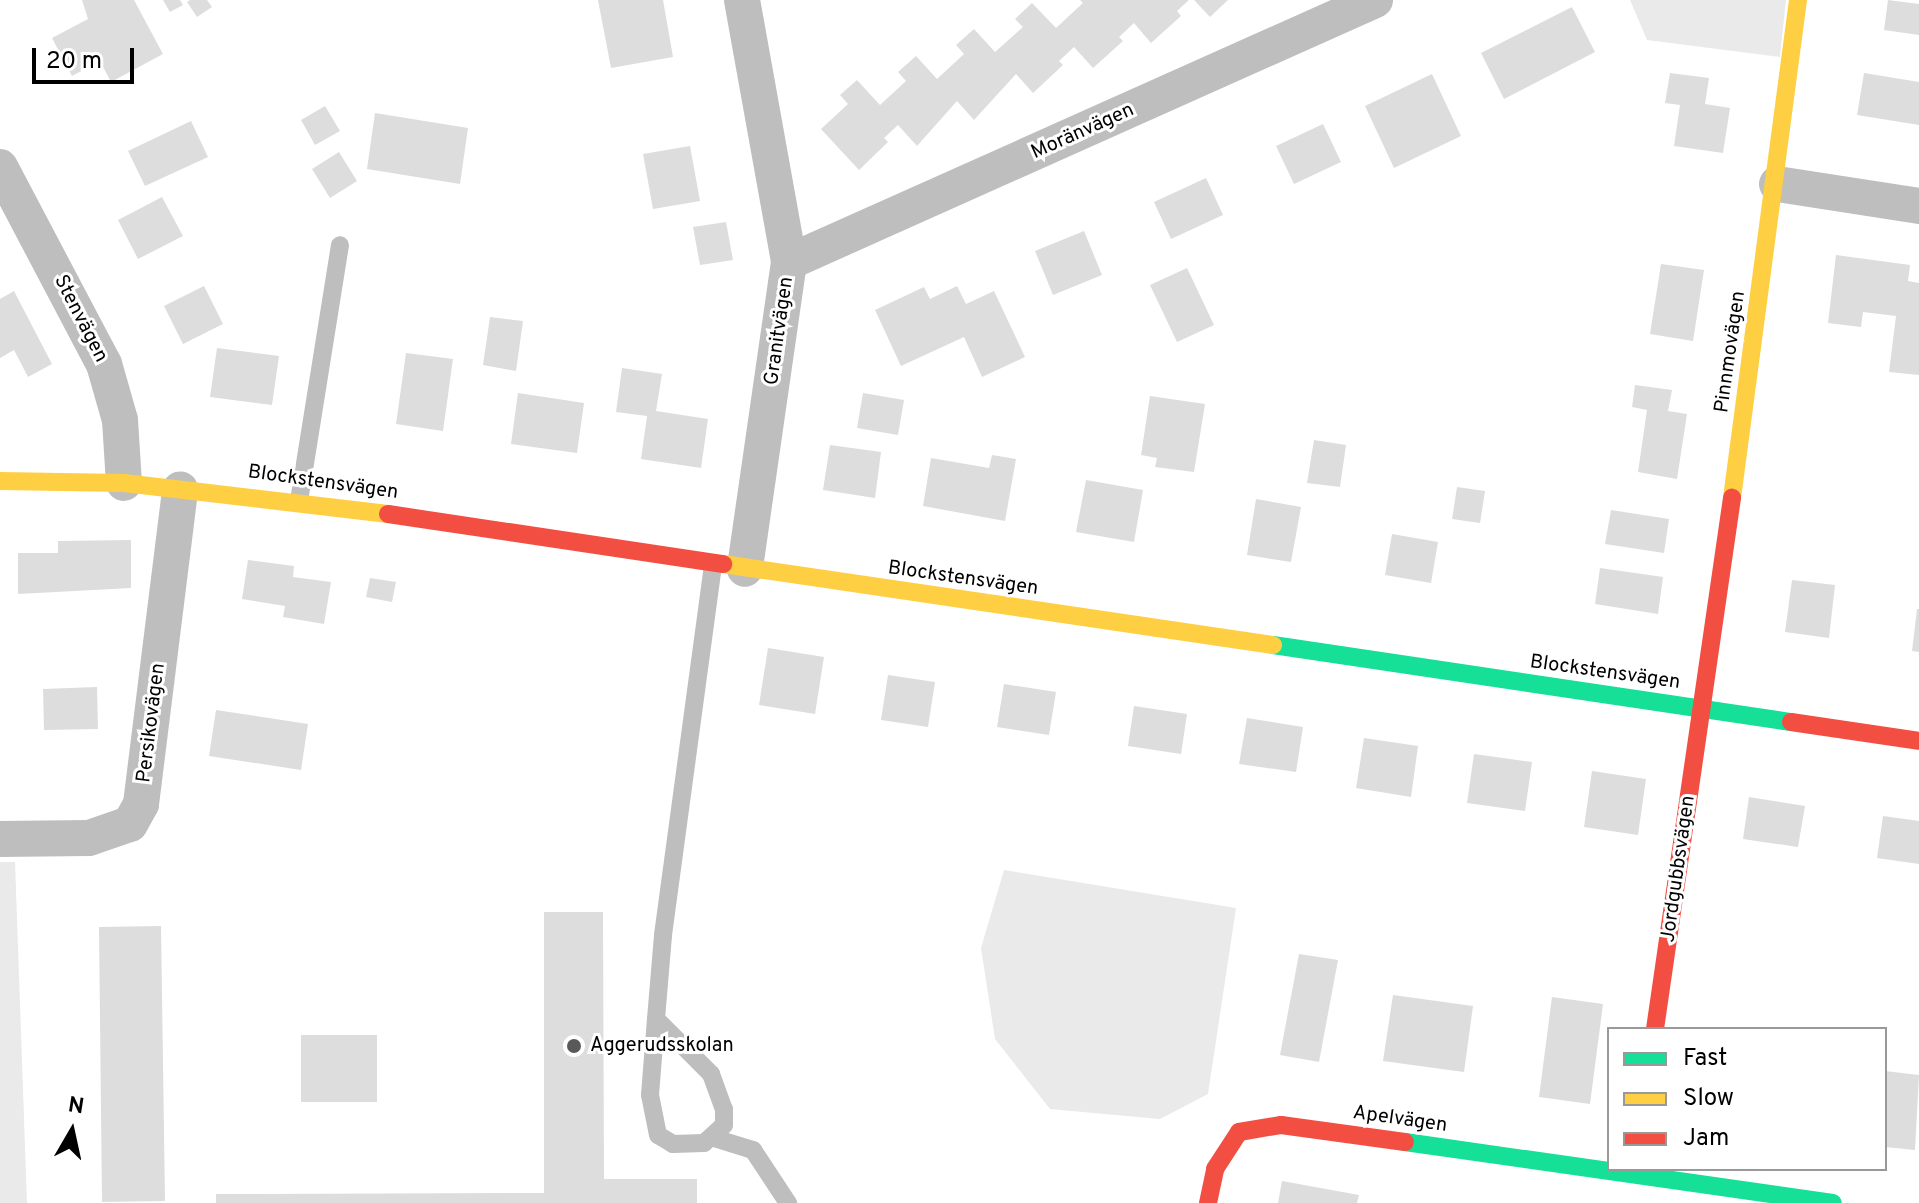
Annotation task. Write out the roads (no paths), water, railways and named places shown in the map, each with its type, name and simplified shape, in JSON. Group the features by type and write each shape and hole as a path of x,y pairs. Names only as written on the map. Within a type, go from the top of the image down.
{"street":[{"name":"Granitvägen","path":"729,567 789,262 742,0"},
{"name":"Moränvägen","path":"789,262 1375,0"},
{"name":"Pinnmovägen","path":"1703,710 1777,184 1798,0"},
{"name":"Stenvägen","path":"0,167 104,364 120,420 124,483"},
{"path":"1777,184 1919,206"},
{"name":"Blockstensvägen","path":"0,481 124,483 299,501 1919,741"},
{"name":"Persikovägen","path":"0,839 89,838 130,824 141,804 180,489"},
{"name":"Jordgubbsvägen","path":"1655,1027 1703,710"},
{"name":"Apelvägen","path":"1208,1203 1215,1169 1239,1132 1281,1125 1635,1182 1833,1203"}],"lane":[{"path":"299,501 340,245"},
{"path":"729,567 683,770 650,1095 658,1135 687,1146 714,1138 753,1150 788,1203"},
{"path":"656,1019 711,1074 724,1109 724,1125 714,1138"}],"place":[{"name":"Aggerudsskolan","path":"574,1046"}]}
